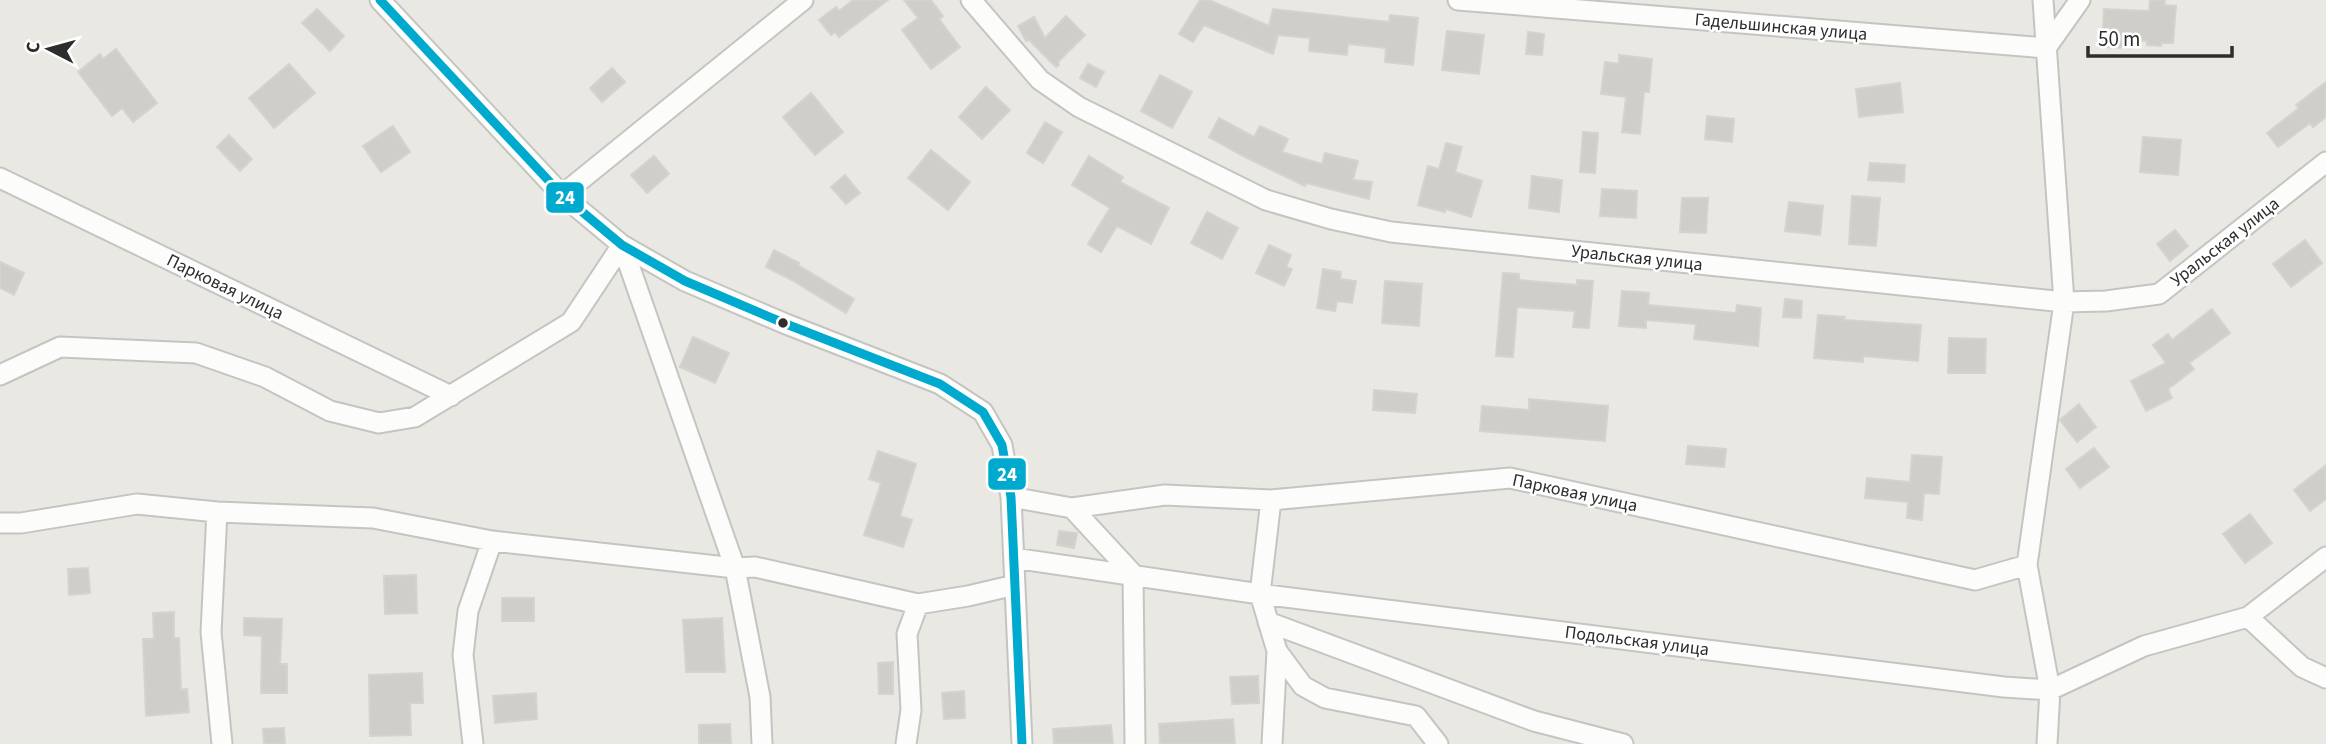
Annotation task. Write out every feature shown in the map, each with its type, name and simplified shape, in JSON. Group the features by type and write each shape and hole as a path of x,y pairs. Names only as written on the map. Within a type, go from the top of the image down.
{"street":[{"path":"380,0 562,195 622,245 685,281 786,324 940,383 983,412 1002,445 1011,497 1022,744"},
{"path":"562,195 803,0"},
{"name":"Уральская улица","path":"971,0 1041,80 1079,107 1266,200 1331,219 1391,232 2064,302 2106,301 2159,294 2326,162"},
{"name":"Гадельшинская улица","path":"1458,0 2046,48"},
{"path":"2043,0 2064,302 2027,565 2050,690 2048,744"},
{"path":"2046,48 2080,0"},
{"name":"Парковая улица","path":"0,177 451,396"},
{"path":"0,375 60,347 196,353 265,377 330,411 379,423 415,417 571,322 622,245"},
{"path":"622,245 734,568 760,697 762,744"},
{"name":"Парковая улица","path":"1011,497 1072,508 1165,495 1271,500 1510,478 1975,580 2027,565"},
{"path":"1271,500 1260,594 1277,651 1303,686 1325,698 1416,716 1438,744"},
{"path":"0,523 20,523 137,504 218,512 373,518 492,541 734,568 755,567 918,604 1015,585"},
{"path":"1072,508 1133,575 1135,744"},
{"path":"218,512 211,632 222,744"},
{"path":"473,744 463,654 468,611 492,541"},
{"path":"2326,556 2249,617 2302,667 2326,678"},
{"name":"Подольская улица","path":"1014,558 1260,594 1990,685 2050,690 2144,646 2249,617"},
{"path":"906,744 911,710 907,634 918,604"},
{"path":"1268,622 1534,721 1623,744"},
{"path":"1272,744 1277,651"}],"building":[{"path":"853,0 888,0 839,37 835,32 831,35 819,20 836,7 839,11"},
{"path":"904,0 931,0 943,16 939,19 960,47 931,69 902,30 918,18"},
{"path":"1200,0 1209,0 1269,26 1273,9 1389,22 1390,15 1418,18 1413,65 1385,62 1386,48 1348,44 1347,55 1309,51 1310,38 1278,35 1273,54 1204,25 1193,42 1179,34"},
{"path":"2150,0 2165,0 2164,5 2176,6 2173,43 2147,45 2147,41 2131,40 2131,48 2102,47 2104,9 2149,11"},
{"path":"317,9 344,36 330,51 302,23"},
{"path":"1066,16 1085,35 1056,67 1029,40 1026,41 1018,26 1034,17 1045,38"},
{"path":"1447,31 1484,35 1479,74 1442,70"},
{"path":"1528,32 1544,34 1542,55 1526,54"},
{"path":"116,49 157,103 133,122 122,108 112,116 78,72 100,54 103,59"},
{"path":"1619,55 1652,59 1649,92 1644,92 1640,134 1622,132 1626,97 1601,94 1605,62 1619,64"},
{"path":"289,64 315,93 274,128 249,98"},
{"path":"1088,64 1104,72 1096,87 1080,78"},
{"path":"612,68 625,82 602,102 590,88"},
{"path":"1160,75 1192,92 1172,128 1141,111"},
{"path":"2326,82 2326,117 2313,127 2310,123 2278,147 2267,133 2299,108 2296,105"},
{"path":"1900,83 1903,112 1859,117 1856,89"},
{"path":"986,87 1010,110 982,139 959,117"},
{"path":"811,93 843,132 815,155 783,117"},
{"path":"1707,116 1734,119 1732,142 1705,139"},
{"path":"1219,118 1254,137 1260,126 1288,139 1282,152 1322,164 1325,153 1358,161 1353,180 1372,182 1369,199 1306,183 1305,186 1245,157 1209,137"},
{"path":"1045,122 1062,132 1043,163 1027,153"},
{"path":"393,126 410,152 381,172 363,146"},
{"path":"1583,132 1598,133 1595,173 1580,172"},
{"path":"229,135 252,159 240,171 217,147"},
{"path":"2143,137 2181,140 2178,175 2140,172"},
{"path":"1446,143 1462,147 1455,172 1482,181 1471,217 1446,209 1445,212 1418,205 1428,166 1439,169"},
{"path":"931,150 970,182 948,210 908,178"},
{"path":"654,156 669,174 647,193 631,175"},
{"path":"1089,156 1123,177 1120,182 1169,208 1151,244 1117,226 1101,252 1088,244 1110,208 1072,185"},
{"path":"1870,163 1905,165 1904,182 1868,180"},
{"path":"845,175 860,193 846,204 831,187"},
{"path":"1532,176 1562,180 1559,212 1529,208"},
{"path":"1602,189 1637,191 1636,218 1600,216"},
{"path":"1852,196 1880,198 1876,246 1849,244"},
{"path":"1682,198 1708,198 1706,233 1680,232"},
{"path":"1789,202 1823,206 1820,235 1785,231"},
{"path":"1207,212 1238,228 1222,259 1191,243"},
{"path":"2175,230 2188,246 2170,261 2157,244"},
{"path":"2305,240 2322,263 2291,287 2273,264"},
{"path":"1269,245 1291,255 1286,267 1292,269 1284,286 1256,273"},
{"path":"774,250 854,299 846,313 766,267"},
{"path":"0,262 24,273 14,295 0,288"},
{"path":"1323,269 1341,272 1340,279 1356,281 1352,303 1337,301 1335,311 1317,308"},
{"path":"1503,273 1519,274 1519,280 1577,285 1577,280 1593,281 1589,328 1573,327 1575,311 1517,307 1513,357 1496,356"},
{"path":"1385,281 1422,284 1419,326 1382,323"},
{"path":"1622,291 1649,293 1648,305 1736,313 1737,305 1761,308 1758,346 1694,339 1696,324 1646,320 1646,328 1619,326"},
{"path":"1785,299 1802,301 1801,318 1783,317"},
{"path":"2212,309 2230,333 2189,363 2194,369 2168,389 2172,398 2146,411 2131,381 2166,363 2153,345 2168,334 2172,340"},
{"path":"1818,315 1845,317 1844,320 1921,325 1918,361 1863,356 1863,362 1814,358"},
{"path":"693,337 729,353 715,383 680,367"},
{"path":"1949,338 1986,339 1985,373 1948,373"},
{"path":"1374,390 1417,394 1415,413 1373,410"},
{"path":"1529,399 1608,406 1605,441 1480,431 1482,406 1529,410"},
{"path":"2079,404 2096,427 2077,442 2060,420"},
{"path":"1688,446 1726,449 1724,467 1686,464"},
{"path":"2094,448 2109,467 2080,488 2066,469"},
{"path":"878,451 916,464 900,516 912,520 903,547 864,535 881,483 869,479"},
{"path":"1912,455 1942,457 1939,494 1924,493 1922,520 1907,518 1908,502 1865,498 1867,478 1910,482"},
{"path":"2326,465 2326,499 2310,511 2294,490"},
{"path":"2250,514 2272,543 2245,563 2223,534"},
{"path":"1059,531 1077,533 1074,548 1057,545"},
{"path":"88,568 90,593 69,595 68,569"},
{"path":"416,575 417,613 385,614 384,576"},
{"path":"502,598 534,598 534,621 502,621"},
{"path":"174,612 174,638 179,638 181,690 187,689 189,712 146,716 143,639 154,639 153,613"},
{"path":"244,618 282,619 280,664 287,664 287,693 261,693 262,636 244,635"},
{"path":"722,618 725,672 686,672 683,620"},
{"path":"893,662 893,694 879,694 878,663"},
{"path":"422,673 423,703 410,703 411,735 370,736 369,675"},
{"path":"1258,676 1259,703 1232,704 1230,677"},
{"path":"964,691 965,718 944,719 942,693"},
{"path":"536,693 537,719 495,723 493,696"},
{"path":"1233,719 1235,744 1160,744 1159,724"},
{"path":"730,724 731,744 699,744 699,725"},
{"path":"1111,725 1113,744 1054,744 1053,729"},
{"path":"284,728 285,744 264,744 263,729"}],"transit line":[{"name":"24","path":"380,0 562,195 622,245 685,281 940,384 983,412 1002,445 1011,497 1022,744"}]}
